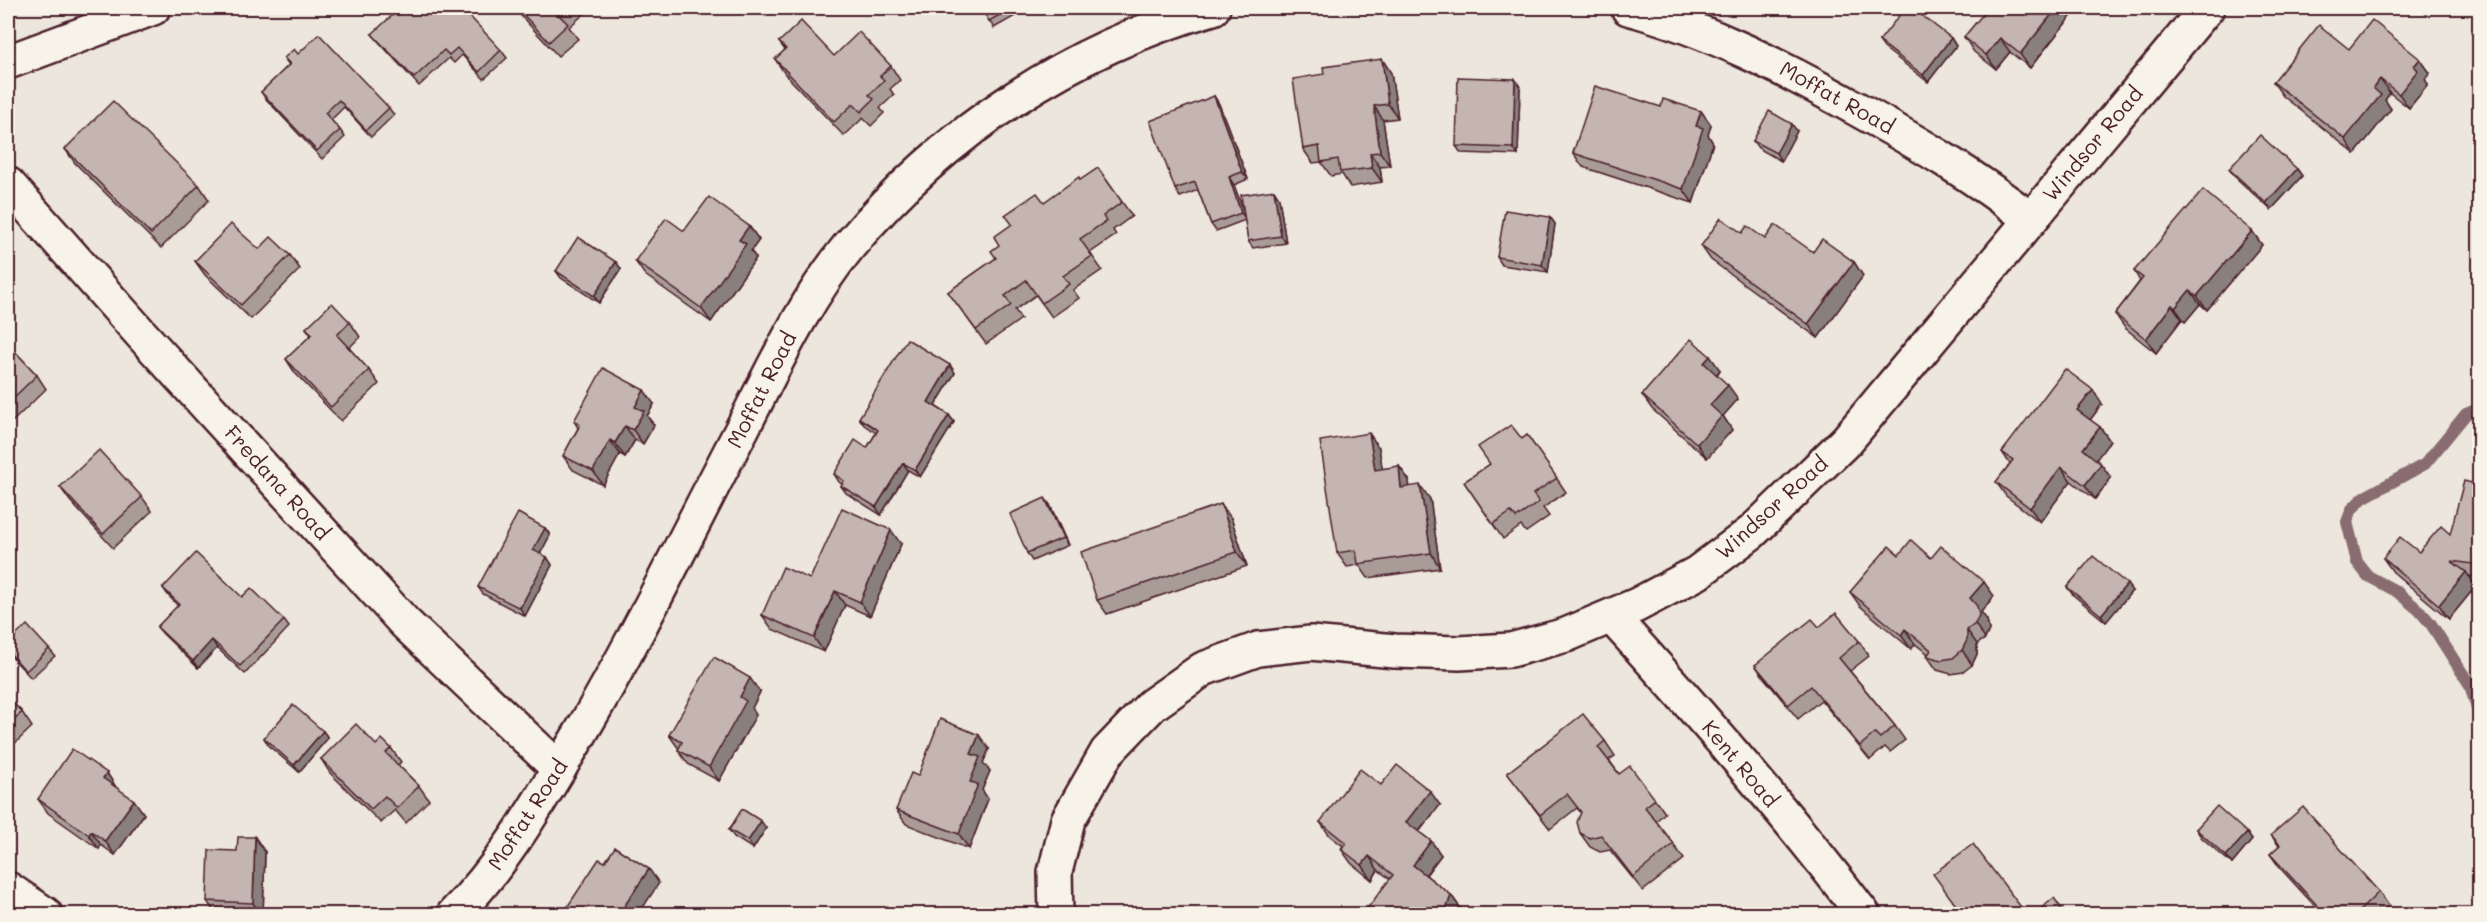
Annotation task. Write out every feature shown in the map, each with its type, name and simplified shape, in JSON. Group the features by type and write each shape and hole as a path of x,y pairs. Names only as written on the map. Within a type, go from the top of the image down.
{"street":[{"path":"8,62 153,8"},
{"name":"Moffat Road","path":"454,915 490,875 559,769 614,676 797,321 848,247 931,161 989,113 1051,75 1127,38 1166,22 1213,8"},
{"name":"Moffat Road","path":"1628,8 1689,26 1719,38 1807,80 1941,155 1993,190 2030,219"},
{"name":"Windsor Road","path":"1056,915 1055,872 1068,820 1107,752 1152,705 1203,669 1258,649 1311,643 1395,651 1458,653 1511,650 1566,635 1612,617 1697,573 1752,532 1847,440 2207,8"},
{"name":"Fredana Road","path":"8,184 142,335 405,623 559,769"},
{"name":"Kent Road","path":"1612,617 1676,686 1826,866 1863,915"},
{"path":"8,889 45,915"}],"building":[{"path":"400,8 462,8 501,50 479,72 457,48 449,55 444,50 414,78 372,34"},
{"path":"517,8 565,8 558,14 568,24 549,42"},
{"path":"981,8 1012,8 989,21"},
{"path":"1905,8 1912,8 1951,38 1923,75 1879,41"},
{"path":"1988,8 2057,8 2020,54 2000,38 1986,55 1964,37"},
{"path":"2372,20 2420,59 2414,66 2418,70 2399,94 2380,79 2373,88 2381,95 2345,139 2273,82 2319,25 2349,49"},
{"path":"801,21 834,56 859,32 891,66 880,76 884,80 869,95 874,99 861,112 853,104 834,122 775,59 786,49 779,42"},
{"path":"319,34 389,108 366,130 339,100 325,113 340,130 317,151 261,92 290,64 284,58 294,49 298,54"},
{"path":"1382,59 1388,104 1374,106 1380,152 1370,153 1372,168 1340,172 1338,159 1321,162 1319,146 1303,149 1293,79 1324,74 1323,67"},
{"path":"1458,77 1515,79 1513,148 1456,146"},
{"path":"1595,86 1661,107 1663,99 1701,111 1696,126 1703,128 1683,189 1573,153"},
{"path":"1214,96 1242,172 1229,177 1241,213 1211,224 1195,182 1175,189 1150,121"},
{"path":"113,101 199,185 151,234 65,149"},
{"path":"1769,111 1792,124 1776,153 1753,141"},
{"path":"2260,135 2297,169 2266,203 2229,169"},
{"path":"1098,168 1122,202 1103,216 1106,221 1080,239 1092,256 1063,276 1069,284 1042,303 1026,280 1005,296 1011,305 976,330 948,292 996,258 991,251 999,245 994,237 1012,224 1005,215 1037,193 1044,202 1079,177 1080,180"},
{"path":"1274,190 1281,236 1248,241 1241,195"},
{"path":"2203,190 2252,231 2197,296 2190,290 2175,308 2172,305 2146,339 2115,314 2143,278 2134,271"},
{"path":"709,197 749,226 739,240 746,244 701,308 635,261 666,218 684,231"},
{"path":"1505,210 1550,217 1542,265 1497,257"},
{"path":"1721,218 1742,233 1747,226 1765,239 1775,225 1813,252 1822,239 1854,262 1808,324 1701,246"},
{"path":"231,224 259,249 271,237 290,255 241,305 195,261"},
{"path":"578,237 616,262 594,296 556,271"},
{"path":"332,303 350,322 337,335 369,370 331,407 286,359 312,334 306,328"},
{"path":"907,339 950,365 928,402 949,415 915,470 903,463 876,507 841,486 844,481 834,474 855,440 867,448 878,430 859,418"},
{"path":"1691,339 1710,356 1704,363 1728,385 1710,405 1722,416 1697,444 1642,395"},
{"path":"8,344 37,375 8,403"},
{"path":"603,368 644,390 635,407 644,411 633,430 625,426 615,443 610,440 593,471 563,456 580,425 574,421"},
{"path":"2065,369 2093,390 2077,410 2100,427 2083,449 2101,464 2085,485 2061,467 2030,508 1996,482 2013,460 2002,452"},
{"path":"1511,425 1522,439 1527,435 1557,478 1533,494 1539,502 1516,518 1511,512 1493,524 1464,482 1490,464 1478,447"},
{"path":"1369,433 1375,470 1399,466 1401,488 1420,485 1431,553 1358,564 1356,550 1337,553 1320,441"},
{"path":"99,450 142,497 103,534 60,487"},
{"path":"2464,481 2480,485 2480,565 2451,561 2466,572 2439,605 2383,558 2400,537 2419,552 2441,526 2450,534"},
{"path":"1045,498 1063,538 1027,553 1010,514"},
{"path":"1221,504 1237,552 1097,600 1081,552"},
{"path":"842,508 891,530 860,602 835,591 814,638 762,615 783,567 810,579"},
{"path":"518,513 545,528 533,550 547,557 520,608 478,587"},
{"path":"1911,540 1931,558 1941,546 1984,582 1970,598 1977,606 1979,615 1975,624 1967,630 1967,640 1962,650 1953,658 1941,660 1927,656 1931,650 1905,629 1901,635 1850,592 1889,546 1899,555"},
{"path":"196,553 242,597 251,588 284,620 240,666 212,640 193,661 157,627 179,604 163,588"},
{"path":"2093,556 2127,584 2101,615 2067,587"},
{"path":"1836,613 1859,641 1839,658 1895,726 1880,738 1875,733 1860,746 1811,686 1788,705 1755,665 1812,619 1819,627"},
{"path":"27,625 49,649 26,671 8,651 8,643"},
{"path":"714,657 750,678 740,697 746,701 709,767 678,750 682,742 669,735"},
{"path":"8,698 22,712 8,726"},
{"path":"293,705 323,731 294,765 264,738"},
{"path":"1583,714 1605,741 1598,747 1619,774 1630,766 1655,799 1645,807 1674,844 1633,877 1601,835 1590,838 1580,833 1577,822 1581,812 1567,794 1540,815 1507,773"},
{"path":"940,719 979,735 971,754 980,757 970,782 978,784 959,834 896,810 911,773 918,776"},
{"path":"356,724 376,745 382,739 391,748 386,753 419,786 397,808 385,796 371,809 321,759"},
{"path":"72,749 107,773 103,778 134,800 105,841 91,831 89,835 38,799"},
{"path":"1397,765 1430,791 1406,822 1431,841 1413,865 1451,895 1446,910 1440,915 1363,914 1393,875 1369,856 1362,865 1341,849 1346,843 1320,822 1360,769 1381,785"},
{"path":"2217,806 2247,833 2226,856 2196,829"},
{"path":"2303,807 2379,892 2355,915 2326,915 2270,854 2280,845 2271,835"},
{"path":"742,809 761,821 748,841 729,830"},
{"path":"238,837 255,837 253,903 207,901 209,850 237,851"},
{"path":"1973,844 2027,915 1963,915 1933,874"},
{"path":"615,847 649,869 621,911 626,915 562,915 599,859 605,862"},
{"path":"2054,898 2066,915 2033,915"}],"waterway":[{"path":"2480,408 2466,414 2425,464 2363,498 2352,509 2347,522 2357,562 2368,576 2396,591 2420,611 2431,624 2470,685 2480,719"}]}
